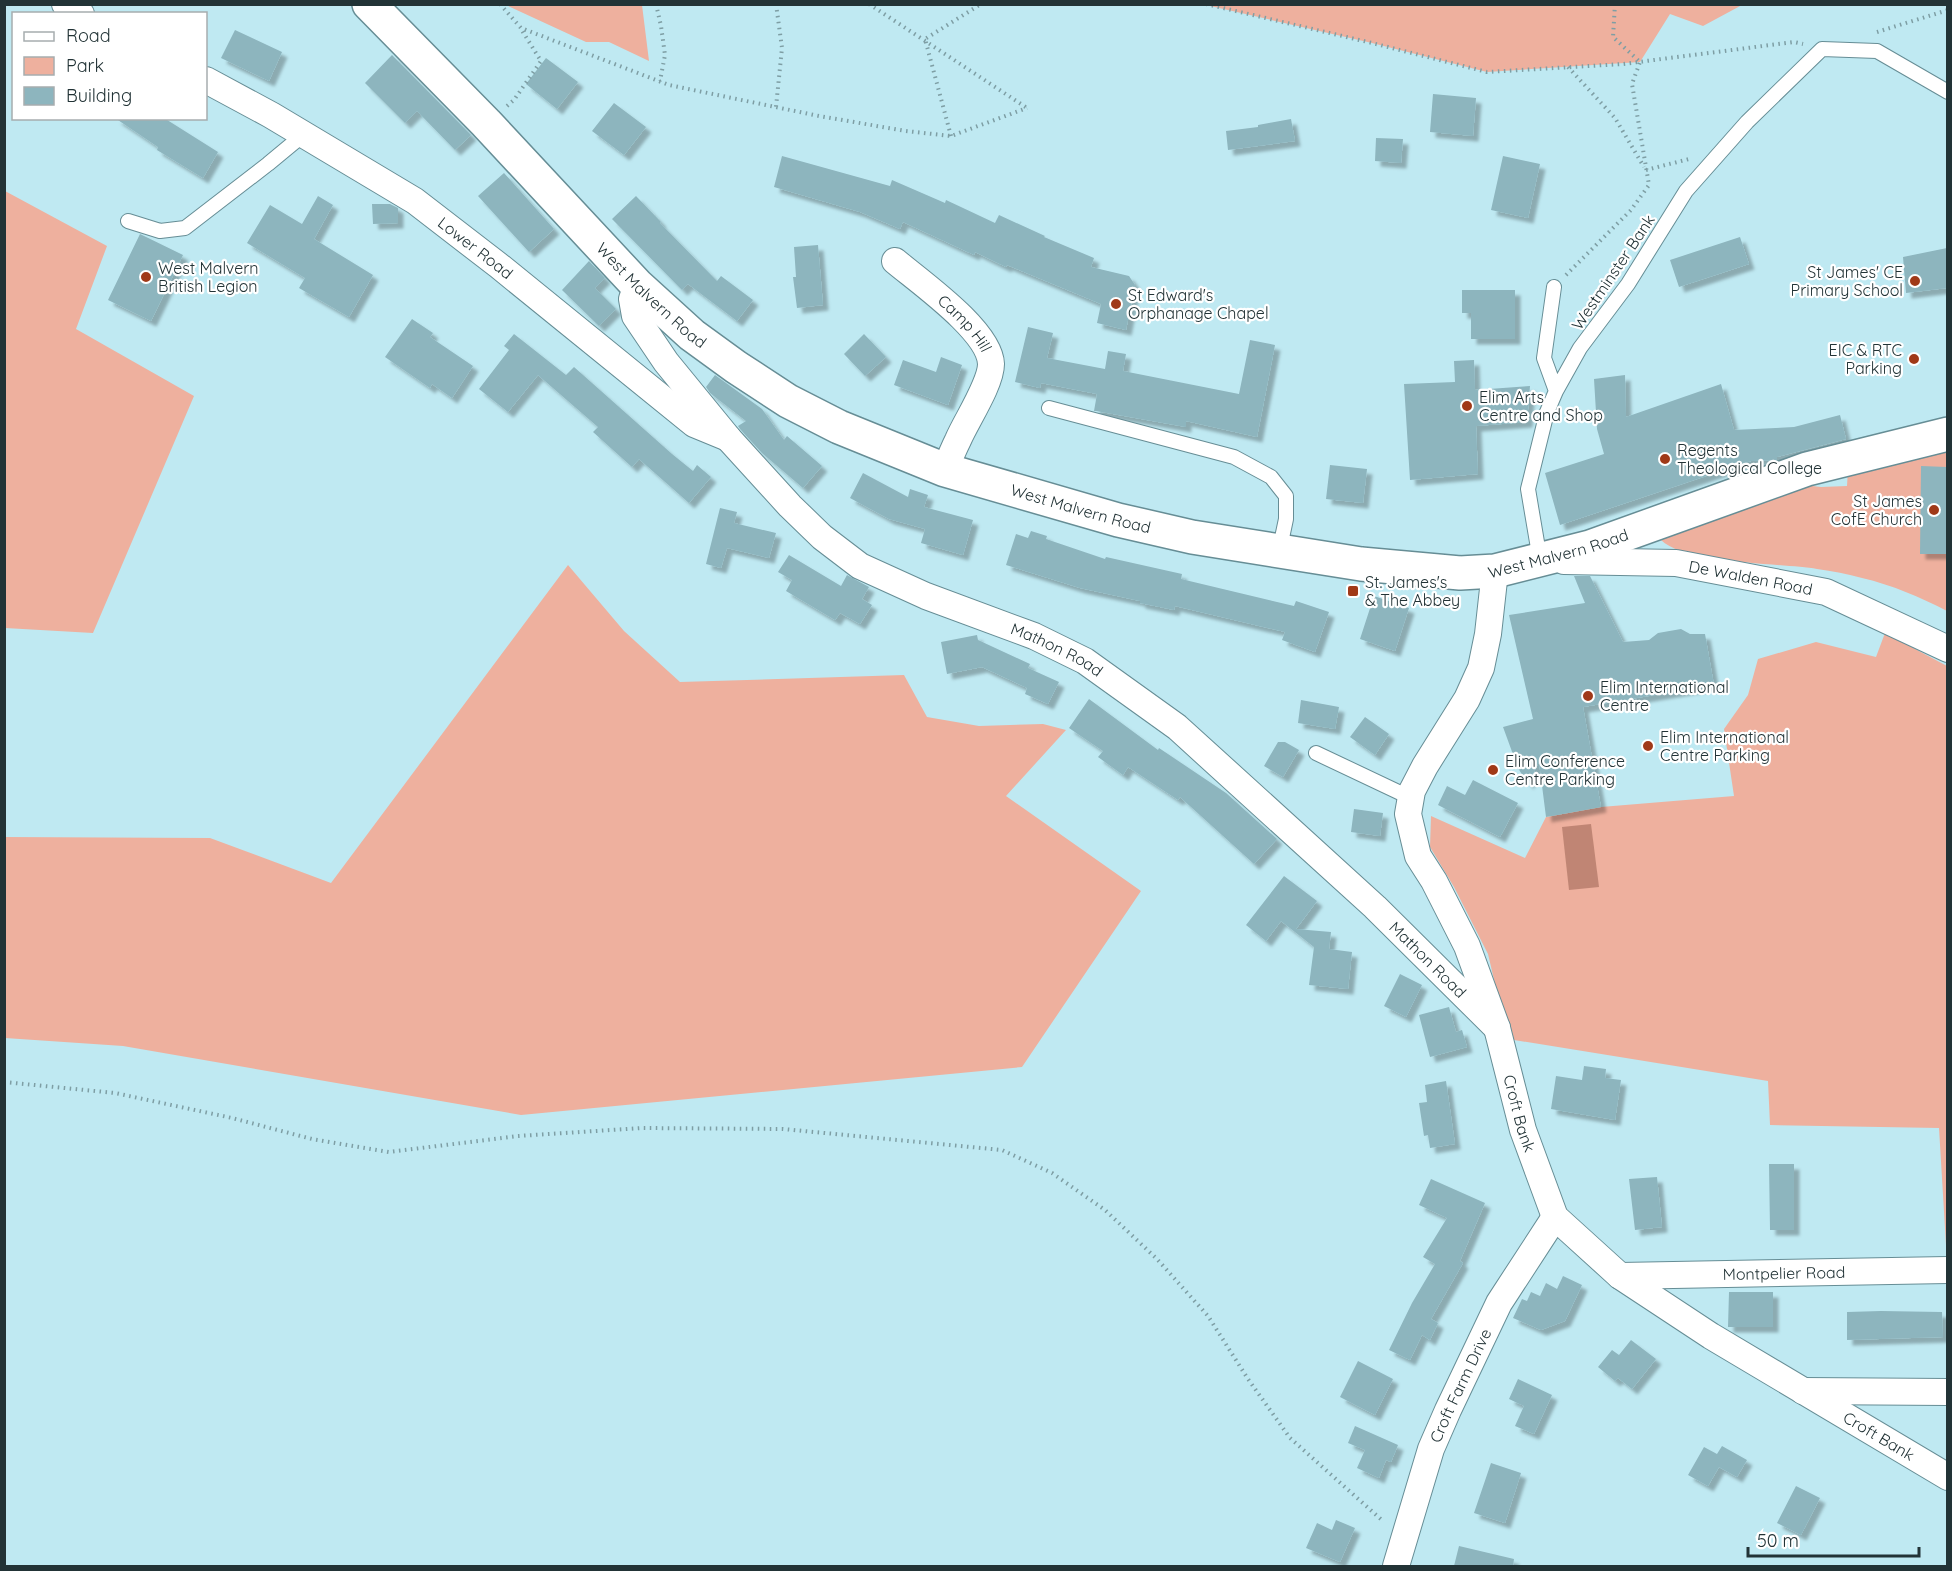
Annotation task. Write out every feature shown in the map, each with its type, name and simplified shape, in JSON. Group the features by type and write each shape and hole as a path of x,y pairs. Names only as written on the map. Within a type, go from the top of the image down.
{"main road":[{"name":"West Malvern Road","path":"369,4 486,123 638,285 692,335 736,368 788,401 839,427 945,470 1118,520 1192,537 1361,564 1460,573 1495,571 1590,547 1807,469 1947,434"}],"street":[{"path":"65,4 78,12"},
{"name":"Lower Road","path":"207,81 415,201 694,424 729,439"},
{"name":"Camp Hill","path":"895,261 974,330 986,347 991,364 988,380 945,470"},
{"name":"Mathon Road","path":"638,285 632,298 635,316 666,362 729,439 790,506 822,537 860,566 926,596 1034,636 1085,661 1177,727 1375,907 1497,1028"},
{"name":"De Walden Road","path":"1540,560 1676,563 1826,592 1947,649"},
{"name":"Croft Bank","path":"1495,571 1488,634 1480,668 1467,699 1412,791 1408,814 1418,856 1434,881 1467,946 1497,1028 1523,1130 1555,1218 1620,1276 1711,1336 1947,1476"},
{"name":"Croft Farm Drive","path":"1396,1566 1431,1449 1448,1410 1499,1303 1555,1218"},
{"name":"Montpelier Road","path":"1620,1276 1947,1269"},
{"path":"1803,1391 1947,1392"}],"lane":[{"path":"1822,49 1877,51 1947,92"},
{"name":"Westminster Bank","path":"1540,560 1528,489 1547,412 1580,348 1628,284 1686,191 1747,122 1822,49"},
{"path":"128,221 160,231 184,228 303,135"},
{"path":"1554,287 1544,358 1556,392"},
{"path":"1049,408 1234,457 1271,477 1286,496 1286,519 1279,552"},
{"path":"1316,753 1411,798"}],"path":[{"path":"486,123 514,100 541,61 521,28 500,4"},
{"path":"656,4 665,55 660,81"},
{"path":"776,4 782,48 776,107"},
{"path":"521,28 669,85 895,129 951,136 1027,108 869,4"},
{"path":"951,136 925,39 981,4"},
{"path":"1206,4 1487,72 1640,62 1794,42 1822,49"},
{"path":"1615,4 1613,37 1640,62"},
{"path":"1868,35 1947,10"},
{"path":"1554,287 1631,210 1649,185 1632,84 1640,62"},
{"path":"1568,67 1615,118 1646,170"},
{"path":"4,1082 115,1093 232,1118 312,1139 389,1152 518,1136 642,1128 783,1129 1002,1150 1052,1173 1106,1209 1157,1259 1208,1316 1248,1379 1290,1438 1404,1540"}],"green space":[{"path":"506,5 642,5 649,61 609,42 586,42"},
{"path":"1206,5 1742,5 1703,26 1670,14 1640,62 1487,72"},
{"path":"5,191 107,246 76,329 194,396 93,633 5,628"},
{"path":"1947,445 1947,611 1906,592 1857,577 1817,569 1712,558 1673,548 1661,540 1664,534 1795,484 1821,487 1847,486 1848,469"},
{"path":"568,565 624,631 680,682 904,675 927,717 979,726 1043,724 1066,730 1006,796 1141,891 1022,1067 521,1115 123,1046 5,1038 5,837 210,838 331,883"},
{"path":"1885,633 1947,666 1947,1245 1939,1128 1770,1125 1768,1081 1508,1039 1488,954 1454,887 1430,847 1431,816 1525,858 1546,817 1601,807 1734,796 1724,729 1748,695 1758,659 1816,642 1876,657"}],"shaded area":[{"path":"1591,824 1599,887 1569,890 1562,827"}],"building":[{"path":"235,30 282,52 269,81 221,58"},
{"path":"392,55 471,135 455,150 417,111 405,123 365,83"},
{"path":"546,58 578,82 557,109 526,84"},
{"path":"1433,94 1476,98 1473,136 1430,132"},
{"path":"614,103 646,127 624,155 592,131"},
{"path":"1291,119 1295,141 1228,150 1226,131 1258,127 1258,125"},
{"path":"118,120 167,120 218,152 203,178 157,150 158,147"},
{"path":"1376,138 1403,139 1401,163 1375,161"},
{"path":"782,156 890,186 892,180 945,203 946,200 995,223 999,215 1094,258 1091,267 1129,276 1135,285 1126,330 1097,323 1101,304 1007,265 1006,267 975,252 974,255 903,222 900,229 860,212 774,187"},
{"path":"1503,156 1540,164 1528,218 1491,210"},
{"path":"504,173 554,229 529,252 478,196"},
{"path":"318,196 333,205 314,239 373,275 349,317 299,288 305,278 247,243 270,205 302,224"},
{"path":"636,196 717,281 721,276 753,300 737,321 688,284 682,290 612,219"},
{"path":"372,204 390,204 398,208 398,223 373,224"},
{"name":"West Malvern British Legion","path":"140,234 183,255 151,321 108,300"},
{"path":"1740,237 1749,264 1679,287 1670,260"},
{"path":"818,245 823,305 797,308 793,277 796,277 794,247"},
{"path":"1947,248 1947,288 1906,293 1903,257"},
{"path":"589,261 605,278 595,288 616,309 599,326 562,290"},
{"path":"1462,290 1515,290 1515,339 1471,339 1471,313 1462,313"},
{"path":"412,319 433,333 430,337 473,366 452,398 432,384 430,388 385,357"},
{"path":"1028,327 1053,333 1047,358 1105,369 1108,351 1126,354 1123,371 1239,394 1250,340 1275,345 1257,437 1186,421 1186,427 1094,411 1097,394 1041,383 1040,388 1015,382"},
{"path":"514,334 566,375 574,367 693,471 697,465 711,477 689,503 639,459 632,467 593,432 598,427 538,375 508,412 479,389 509,350 504,346"},
{"path":"864,334 886,357 865,376 844,354"},
{"path":"941,357 962,365 948,405 894,385 903,360 936,372"},
{"name":"Elim Arts Centre and Shop","path":"1474,360 1475,390 1530,386 1527,422 1476,426 1478,474 1410,480 1404,384 1455,382 1454,361"},
{"path":"715,375 762,409 784,440 787,436 822,466 803,488 762,453 740,429 738,426 746,421 710,393 706,387"},
{"name":"Regents Theological College","path":"1625,375 1626,417 1721,384 1734,430 1794,427 1840,415 1846,439 1777,457 1777,460 1751,461 1560,525 1545,473 1604,454 1597,429 1594,379"},
{"path":"1330,465 1367,469 1363,503 1326,499"},
{"name":"St James CofE Church","path":"1921,466 1947,467 1947,554 1920,554"},
{"path":"863,473 908,497 910,489 928,495 924,507 973,520 963,555 921,543 925,529 889,519 850,498"},
{"path":"720,508 737,512 734,523 776,533 769,558 727,548 721,568 706,564"},
{"path":"1031,531 1047,536 1046,539 1105,559 1106,557 1182,574 1181,579 1294,606 1296,601 1329,612 1315,652 1282,640 1285,632 1175,606 1174,610 1140,603 1140,601 1080,588 1006,565 1016,534 1028,538"},
{"path":"789,555 841,586 847,575 869,587 862,599 872,605 860,624 840,613 835,620 786,591 792,580 778,572"},
{"name":"Elim International Centre","path":"1574,576 1590,576 1623,642 1649,640 1658,633 1681,629 1690,634 1705,634 1714,685 1583,707 1601,807 1546,817 1539,762 1528,784 1518,768 1503,727 1533,719 1509,615 1585,603"},
{"path":"1374,596 1409,608 1395,651 1360,639"},
{"path":"977,635 978,640 1030,664 1028,668 1059,682 1048,704 1025,694 1027,688 982,667 947,674 941,642"},
{"path":"1089,699 1158,750 1159,748 1226,793 1277,839 1254,864 1180,797 1178,800 1128,767 1123,775 1098,757 1103,751 1069,728"},
{"path":"1301,700 1339,707 1335,729 1298,723"},
{"path":"1365,717 1389,734 1375,755 1350,737"},
{"path":"1278,742 1285,742 1299,750 1283,777 1264,766"},
{"path":"1473,780 1518,803 1500,837 1438,805 1447,786 1465,795"},
{"path":"1354,809 1383,813 1380,836 1351,832"},
{"path":"1284,876 1317,901 1296,929 1331,932 1329,949 1352,952 1348,989 1309,985 1314,947 1281,921 1266,941 1246,925"},
{"path":"1400,974 1422,985 1406,1017 1384,1006"},
{"path":"1449,1007 1456,1032 1462,1030 1467,1047 1430,1057 1419,1015"},
{"path":"1584,1066 1606,1069 1605,1078 1621,1080 1615,1120 1551,1109 1556,1076 1582,1080"},
{"path":"1446,1081 1455,1144 1430,1148 1428,1135 1424,1136 1419,1103 1427,1102 1425,1085"},
{"path":"1769,1164 1794,1164 1794,1230 1770,1230"},
{"path":"1657,1177 1662,1227 1635,1230 1629,1179"},
{"path":"1431,1179 1485,1203 1460,1261 1463,1263 1431,1319 1438,1323 1430,1340 1422,1335 1410,1360 1389,1350 1412,1303 1435,1264 1423,1257 1447,1218 1419,1205"},
{"path":"1563,1276 1582,1285 1565,1321 1541,1330 1513,1318 1522,1299 1527,1301 1531,1292 1540,1296 1546,1283 1557,1289"},
{"path":"1729,1292 1773,1292 1773,1327 1728,1327"},
{"path":"1847,1312 1942,1312 1943,1337 1847,1340"},
{"path":"1631,1340 1656,1359 1632,1389 1618,1378 1615,1381 1598,1367 1612,1350 1619,1355"},
{"path":"1358,1361 1393,1379 1375,1415 1340,1397"},
{"path":"1518,1379 1552,1395 1534,1434 1515,1426 1524,1406 1509,1399"},
{"path":"1355,1426 1398,1445 1391,1462 1386,1460 1379,1478 1357,1468 1365,1450 1348,1443"},
{"path":"1722,1446 1747,1460 1737,1477 1719,1467 1708,1486 1688,1475 1704,1447 1717,1454"},
{"path":"1491,1463 1521,1473 1505,1523 1474,1513"},
{"path":"1796,1486 1820,1498 1801,1535 1777,1523"},
{"path":"1336,1520 1355,1528 1340,1562 1306,1548 1317,1523 1332,1530"},
{"path":"1459,1546 1514,1559 1513,1566 1454,1566"}],"place":[{"name":"West Malvern British Legion","path":"146,277"},
{"name":"St James' CE Primary School","path":"1915,281"},
{"name":"St Edward's Orphanage Chapel","path":"1116,304"},
{"name":"EIC & RTC Parking","path":"1914,359"},
{"name":"Elim Arts Centre and Shop","path":"1467,406"},
{"name":"Regents Theological College","path":"1665,459"},
{"name":"St James CofE Church","path":"1934,510"},
{"name":"St. James's & The Abbey","path":"1353,591"},
{"name":"Elim International Centre","path":"1588,696"},
{"name":"Elim International Centre Parking","path":"1648,746"},
{"name":"Elim Conference Centre Parking","path":"1493,770"}]}
